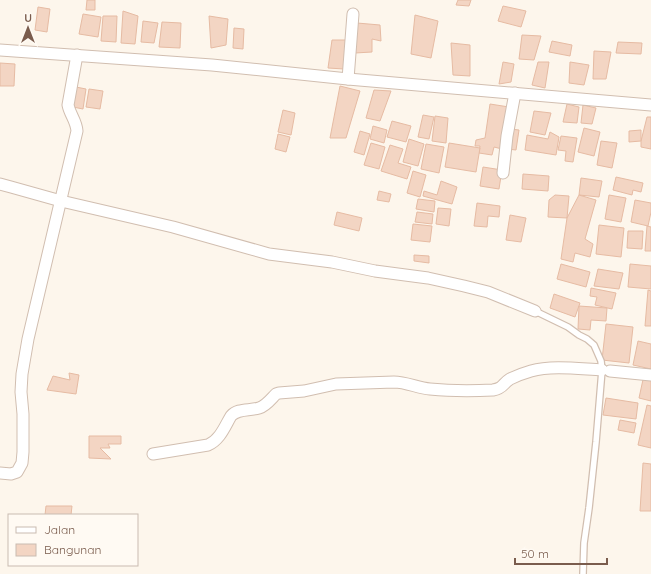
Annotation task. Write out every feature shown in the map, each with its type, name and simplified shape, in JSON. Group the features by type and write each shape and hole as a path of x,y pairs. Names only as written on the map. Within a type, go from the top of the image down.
{"street":[{"path":"348,79 354,14"},
{"path":"0,50 212,65 348,79 651,105"},
{"path":"0,473 11,474 17,472 22,463 24,452 21,392 22,374 28,339 77,130 76,123 68,105 77,55"},
{"path":"503,173 507,136 515,93"},
{"path":"0,184 60,201 173,227 269,254 332,262 375,271 428,278 464,286 488,292 535,311"},
{"path":"152,454 212,444 216,441 234,412 260,408 279,393 304,391 336,384 394,382 431,389 492,390 500,389 516,376 541,368 606,370 651,375"}],"lane":[{"path":"535,311 568,327 587,339 594,345 606,370 584,543 583,574"}],"building":[{"path":"87,0 95,0 95,10 86,10"},
{"path":"458,0 471,0 469,6 456,5"},
{"path":"503,6 526,11 521,27 498,21"},
{"path":"38,7 50,9 47,32 35,30"},
{"path":"123,11 138,16 135,44 121,43"},
{"path":"83,14 101,17 98,37 79,34"},
{"path":"415,15 438,21 431,58 411,54"},
{"path":"103,16 117,16 116,42 101,41"},
{"path":"209,16 228,19 226,45 211,48"},
{"path":"143,21 158,23 154,43 141,42"},
{"path":"162,22 181,23 180,48 159,47"},
{"path":"357,23 380,25 381,41 372,39 372,52 355,53"},
{"path":"234,28 244,29 243,49 233,48"},
{"path":"522,35 541,36 534,60 519,59"},
{"path":"332,40 347,40 344,69 328,68"},
{"path":"552,41 572,45 570,56 549,52"},
{"path":"618,42 642,43 641,54 616,53"},
{"path":"451,43 470,45 470,76 453,75"},
{"path":"594,51 611,52 606,79 593,79"},
{"path":"503,62 514,64 511,82 499,84"},
{"path":"538,62 549,62 545,88 532,85"},
{"path":"570,62 589,65 584,85 569,83"},
{"path":"0,63 15,64 14,86 0,86"},
{"path":"340,86 360,91 346,138 330,138"},
{"path":"76,87 86,89 83,109 73,107"},
{"path":"89,89 103,91 100,109 86,107"},
{"path":"374,90 391,91 380,121 366,118"},
{"path":"490,104 509,107 502,149 494,147 492,155 479,153 480,146 475,146 476,140 485,138"},
{"path":"567,104 579,107 577,123 563,122"},
{"path":"583,105 596,108 592,124 581,123"},
{"path":"283,110 295,113 291,135 278,132"},
{"path":"534,111 551,113 545,135 530,132"},
{"path":"423,115 434,117 429,139 418,137"},
{"path":"435,116 448,118 446,143 432,141"},
{"path":"647,117 651,117 651,149 641,147"},
{"path":"392,121 411,126 406,142 387,137"},
{"path":"373,126 387,130 384,143 370,139"},
{"path":"584,128 600,132 594,156 578,152"},
{"path":"510,129 519,130 516,150 507,149"},
{"path":"641,130 641,141 629,142 629,131"},
{"path":"360,131 370,134 364,155 354,152"},
{"path":"550,132 559,137 556,155 525,150 527,135 548,139"},
{"path":"278,134 290,137 286,152 275,149"},
{"path":"561,136 577,138 573,162 565,161 566,151 558,150"},
{"path":"409,139 424,144 418,166 403,162"},
{"path":"601,141 617,143 612,168 597,165"},
{"path":"371,143 385,147 379,169 364,165"},
{"path":"449,143 480,148 476,172 445,167"},
{"path":"426,144 444,147 439,173 421,169"},
{"path":"390,145 403,149 398,163 411,167 407,179 381,171"},
{"path":"483,167 502,170 499,189 480,186"},
{"path":"413,171 426,175 420,197 407,193"},
{"path":"523,174 549,176 548,191 522,189"},
{"path":"616,177 643,183 641,192 633,190 632,195 613,190"},
{"path":"581,178 602,181 599,197 579,195"},
{"path":"441,181 457,187 452,204 423,196 424,191 437,195"},
{"path":"379,191 391,194 389,202 377,200"},
{"path":"555,195 569,196 567,218 548,217 549,200"},
{"path":"579,195 596,200 585,239 593,244 590,257 575,253 573,262 561,259 567,218"},
{"path":"609,195 626,198 621,222 605,219"},
{"path":"418,199 435,201 434,212 416,209"},
{"path":"635,200 651,203 648,226 631,222"},
{"path":"477,203 500,206 499,217 488,216 487,227 474,226"},
{"path":"438,208 451,209 449,226 436,224"},
{"path":"337,212 362,218 359,231 334,225"},
{"path":"417,212 433,214 432,224 415,222"},
{"path":"510,215 526,218 521,242 506,240"},
{"path":"413,224 432,226 430,242 411,240"},
{"path":"599,225 624,228 621,257 596,254"},
{"path":"647,226 651,227 651,251 645,251"},
{"path":"628,231 643,231 642,249 627,248"},
{"path":"414,255 429,256 429,263 414,261"},
{"path":"561,264 590,272 586,287 557,279"},
{"path":"630,264 651,266 651,289 628,287"},
{"path":"598,269 623,273 619,289 594,286"},
{"path":"591,288 616,293 612,309 595,305 597,297 590,296"},
{"path":"648,290 651,291 651,326 645,326"},
{"path":"554,294 580,303 575,317 550,308"},
{"path":"579,306 607,308 606,321 591,320 590,330 578,329"},
{"path":"606,324 633,327 629,363 602,360"},
{"path":"638,341 651,344 651,369 633,365"},
{"path":"69,373 79,375 76,394 47,390 53,376 70,380"},
{"path":"644,375 651,377 651,401 639,398"},
{"path":"606,398 638,403 636,419 603,415"},
{"path":"647,405 651,406 651,448 638,445"},
{"path":"620,420 636,423 634,433 618,430"},
{"path":"89,436 121,436 121,444 108,444 110,448 100,448 111,459 89,458"},
{"path":"643,463 651,464 651,511 640,511"},
{"path":"46,506 72,506 71,514 45,514"}]}
